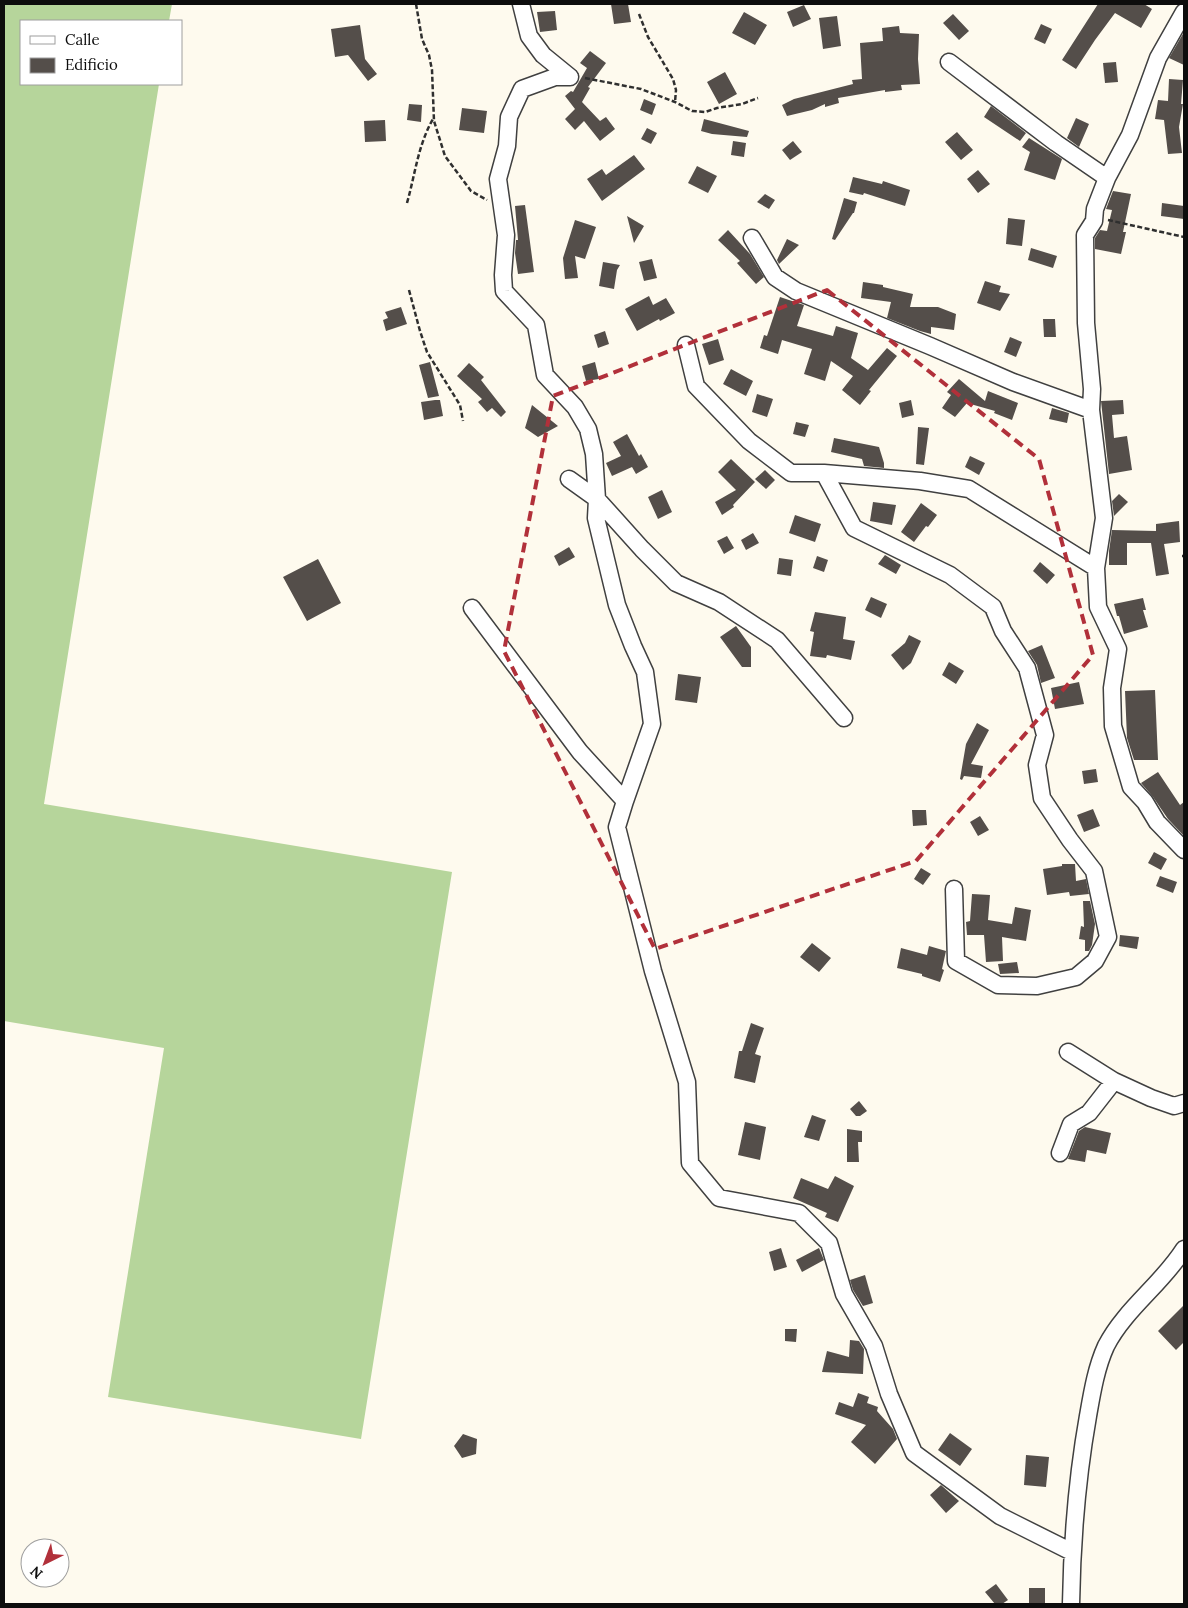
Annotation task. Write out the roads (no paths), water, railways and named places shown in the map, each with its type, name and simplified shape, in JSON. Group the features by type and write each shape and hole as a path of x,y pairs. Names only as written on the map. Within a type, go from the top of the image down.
{"street":[{"path":"521,4 529,36 542,55 570,77 555,77 522,89 508,117 506,146 498,179 499,199 506,234 503,275 504,291 536,325 545,375 575,407 588,429 594,454 597,499 596,518 617,605 645,672 652,724 617,827 653,970 687,1082 690,1163 719,1198 799,1213 829,1243 844,1294 874,1346 889,1394 914,1453 1000,1516 1072,1552"},
{"path":"1184,12 1158,58 1130,135 1107,178 1095,209 1094,221 1085,235 1086,323 1092,389 1091,410 1104,518 1096,568 1098,607 1118,649 1112,688 1113,726 1131,787 1145,802 1157,822 1184,850"},
{"path":"949,62 1107,178"},
{"path":"752,238 775,277 796,291 1013,382 1091,410"},
{"path":"686,345 696,386 749,441 791,473 824,473 920,481 969,489 1096,568"},
{"path":"824,473 854,528 950,575 993,607 1003,631 1027,668 1045,735 1038,765 1042,798 1070,840 1094,871 1108,937 1095,961 1076,977 1037,986 998,985 956,961 954,889"},
{"path":"569,479 597,499 676,583 719,602 777,640 844,718"},
{"path":"472,608 580,752 626,801"},
{"path":"1068,1052 1114,1081 1174,1106 1184,1103"},
{"path":"1060,1153 1071,1124 1089,1113 1114,1081"},
{"path":"1071,1604 1072,1552 1082,1450 1095,1381 1106,1347 1123,1321 1184,1249"}]}
